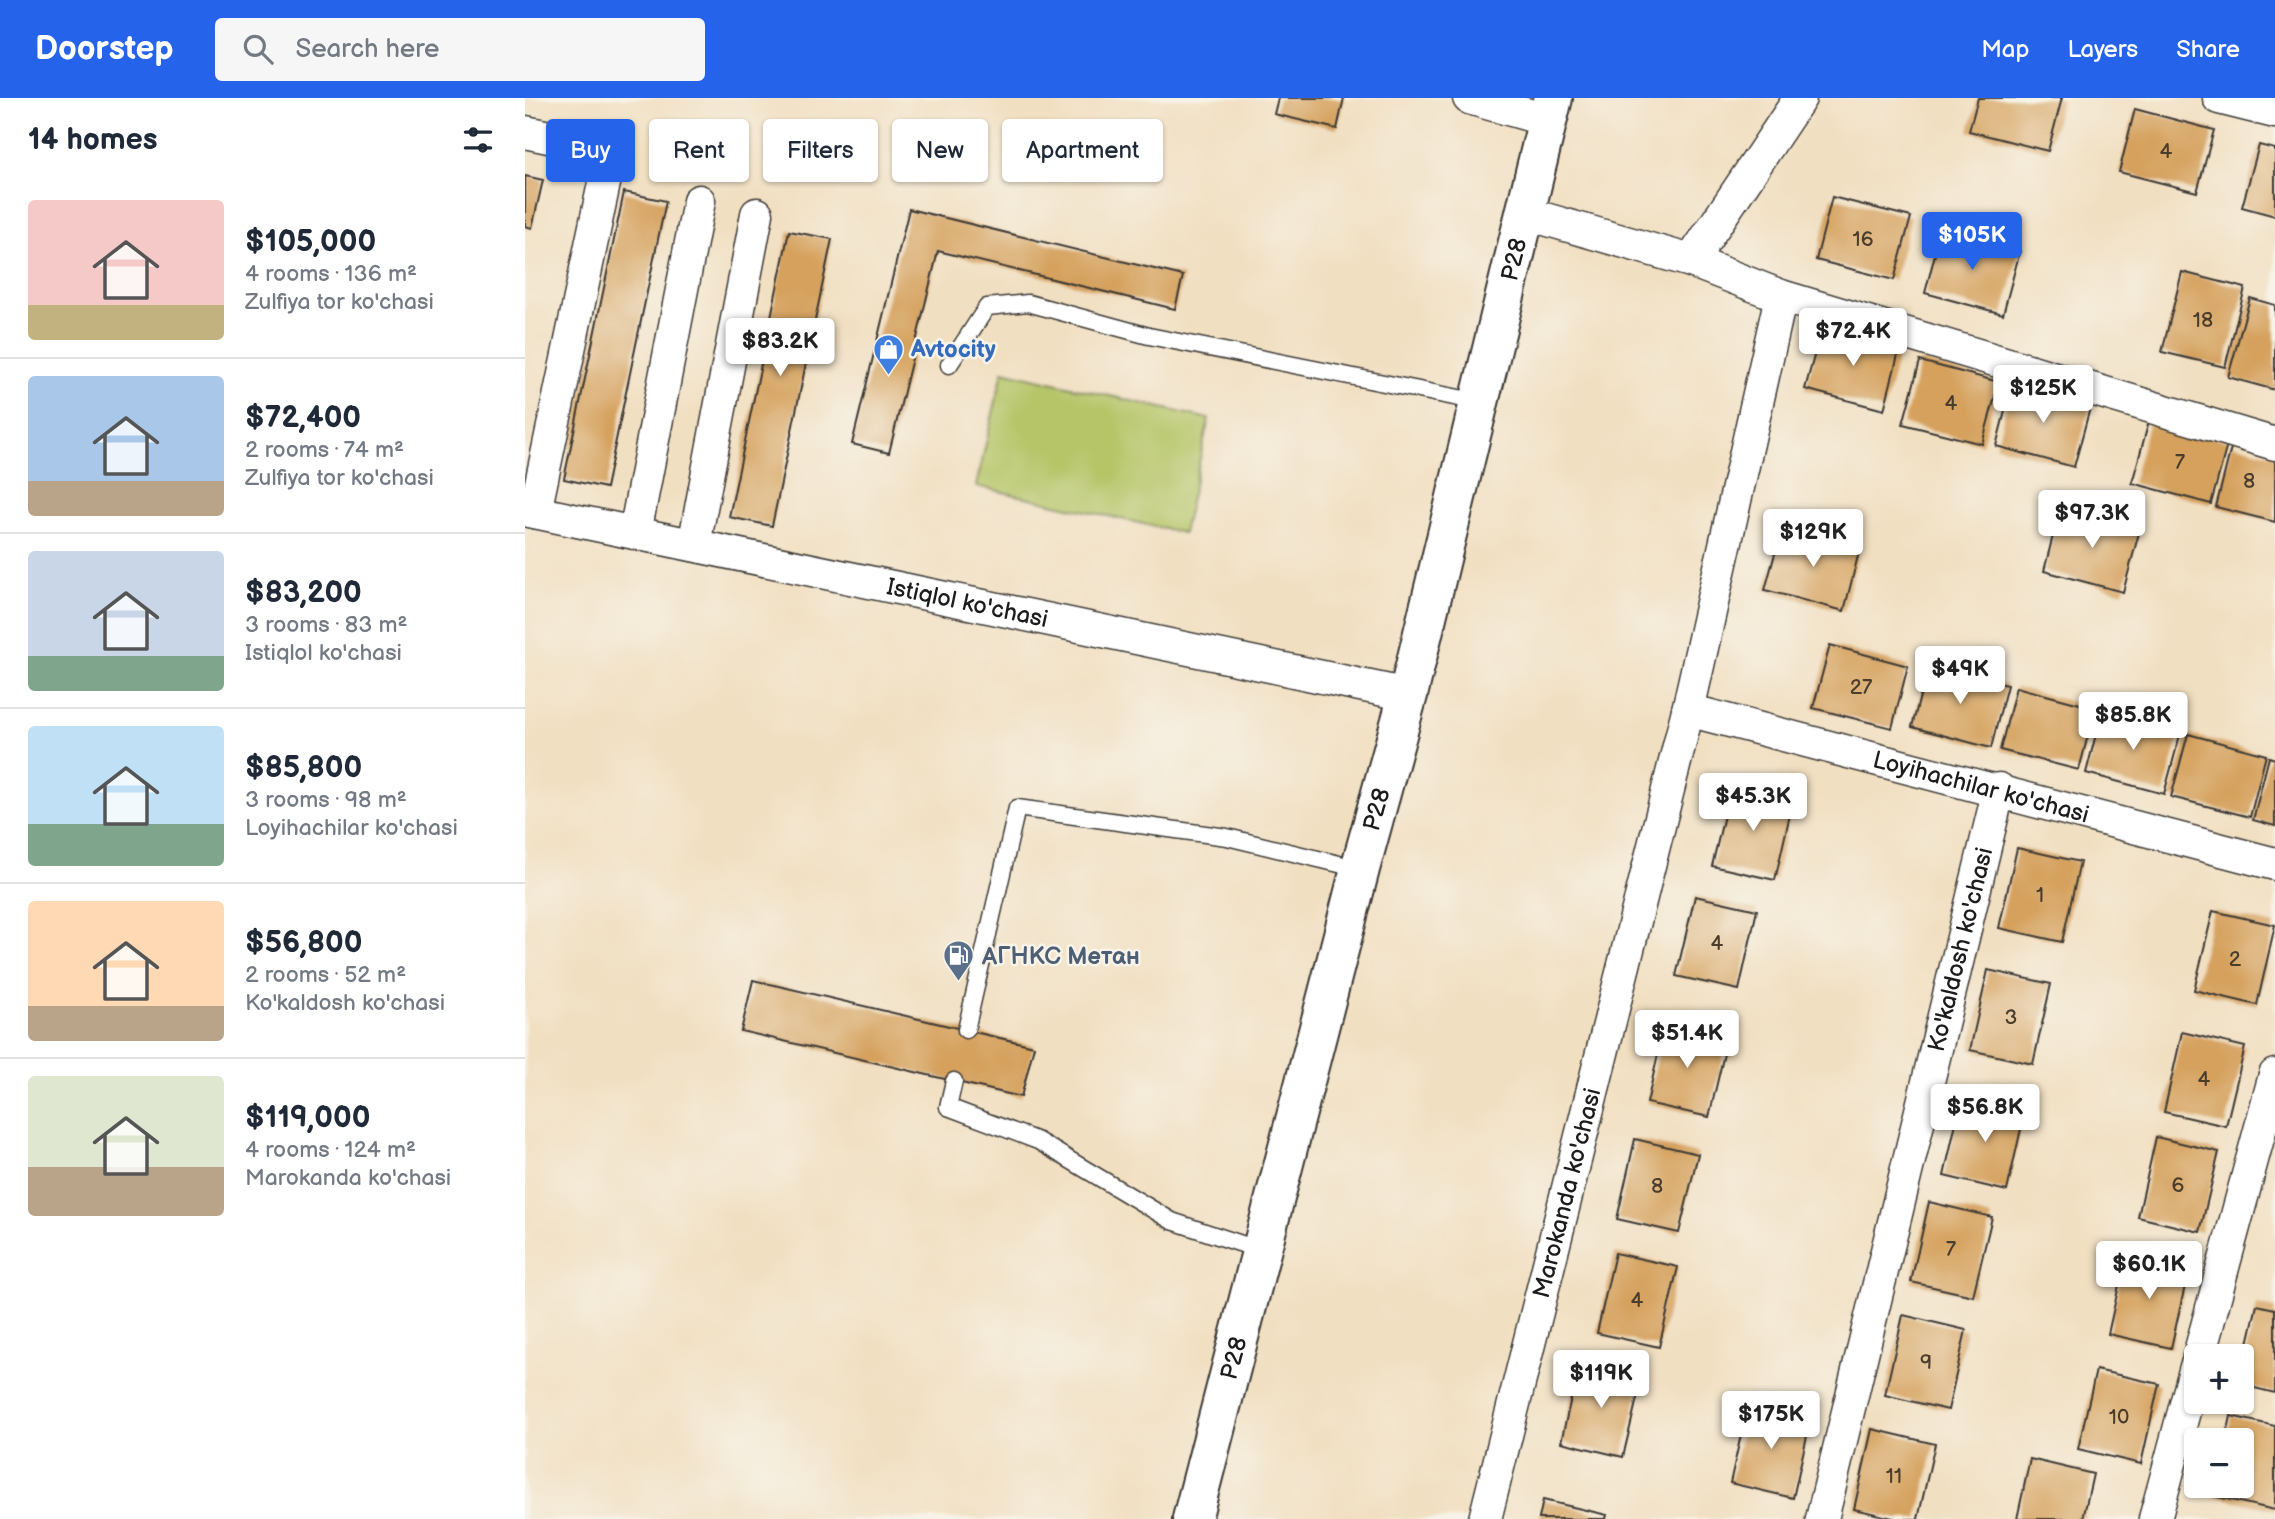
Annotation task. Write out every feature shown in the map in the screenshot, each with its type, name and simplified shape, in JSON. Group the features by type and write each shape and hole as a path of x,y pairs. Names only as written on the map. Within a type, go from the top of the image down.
{"main road":[{"name":"Р28","path":"1192,1519 1260,1250 1408,695 1550,109"}],"street":[{"path":"1469,98 1550,109"},
{"path":"1691,261 1800,98"},
{"path":"2219,98 2275,112"},
{"path":"525,132 611,150 530,511"},
{"path":"635,533 699,201"},
{"path":"1524,213 1691,261 1781,296 2275,444"},
{"path":"694,545 757,214"},
{"name":"Marokanda ko'chasi","path":"1485,1519 1688,710 1781,296"},
{"name":"Istiqlol ko'chasi","path":"530,511 1408,695"},
{"name":"Loyihachilar ko'chasi","path":"1688,710 1999,789 2275,864"},
{"name":"Ko'kaldosh ko'chasi","path":"1822,1519 1999,789"},
{"path":"2202,1344 2275,1074"},
{"path":"2155,1519 2184,1411"}],"lane":[{"path":"949,365 987,307 1028,303 1149,336 1479,402"},
{"path":"966,1030 1017,808 1227,837 1360,869"},
{"path":"954,1081 948,1107 1038,1141 1173,1221 1260,1250"}],"green space":[{"path":"1003,371 1209,419 1183,533 976,486"}],"building":[{"path":"1278,98 1344,98 1337,129 1274,114"},
{"path":"1978,98 2062,98 2048,151 1969,131"},
{"path":"2135,109 2214,130 2197,192 2119,172"},
{"path":"2259,145 2275,149 2275,216 2242,207"},
{"path":"525,176 543,180 532,228 525,226"},
{"path":"624,192 666,201 606,488 564,479"},
{"path":"1832,197 1911,217 1894,280 1816,260"},
{"name":"Avtocity","path":"909,209 1183,276 1175,309 938,251 889,453 852,444"},
{"path":"789,231 832,239 772,526 729,517"},
{"path":"1941,231 2020,251 2003,314 1925,293"},
{"path":"2182,272 2245,288 2225,367 2162,352"},
{"path":"2250,298 2275,305 2275,390 2228,377"},
{"path":"1822,327 1900,347 1884,410 1805,389"},
{"path":"1920,361 1999,382 1982,444 1903,424"},
{"path":"2012,384 2091,404 2074,467 1996,446"},
{"path":"2149,421 2228,441 2211,504 2132,483"},
{"path":"2232,444 2275,455 2275,522 2216,507"},
{"path":"2060,508 2140,529 2123,592 2044,571"},
{"path":"1782,528 1860,548 1844,611 1765,590"},
{"path":"1830,645 1908,666 1892,728 1813,708"},
{"path":"1928,665 2007,685 1991,748 1912,727"},
{"path":"2016,687 2095,708 2079,770 2000,750"},
{"path":"2102,711 2181,731 2164,794 2086,773"},
{"path":"2188,734 2266,755 2250,817 2171,797"},
{"path":"2269,757 2275,759 2275,826 2253,820"},
{"path":"1731,786 1793,801 1775,880 1712,866"},
{"path":"2017,848 2080,862 2062,942 1999,928"},
{"path":"1695,896 1757,910 1739,990 1676,976"},
{"path":"2213,911 2275,925 2257,1005 2194,990"},
{"path":"1988,970 2051,984 2033,1064 1970,1050"},
{"path":"753,980 1034,1046 1021,1097 741,1031"},
{"path":"1665,1023 1728,1037 1709,1117 1647,1103"},
{"path":"2182,1032 2245,1047 2226,1126 2164,1112"},
{"path":"1962,1096 2025,1111 2007,1191 1944,1176"},
{"path":"2156,1137 2219,1152 2200,1232 2138,1217"},
{"path":"1635,1139 1698,1154 1679,1233 1617,1219"},
{"path":"1929,1202 1992,1217 1973,1296 1911,1282"},
{"path":"1615,1253 1678,1267 1659,1347 1597,1333"},
{"path":"2126,1254 2189,1268 2171,1348 2108,1334"},
{"path":"2257,1305 2275,1309 2275,1393 2254,1388 2254,1344 2248,1344"},
{"path":"1903,1315 1966,1330 1948,1410 1885,1395"},
{"path":"1579,1363 1642,1377 1623,1457 1561,1442"},
{"path":"2096,1370 2159,1384 2141,1464 2078,1449"},
{"path":"1748,1404 1811,1418 1793,1498 1730,1483"},
{"path":"2231,1416 2275,1426 2275,1510 2222,1498 2254,1498 2254,1428 2228,1428"},
{"path":"1872,1429 1935,1444 1918,1519 1897,1519 1854,1509"},
{"path":"2030,1459 2093,1474 2083,1519 2017,1519"},
{"path":"1543,1500 1607,1515 1606,1519 1539,1519"}],"place":[{"name":"Avtocity","path":"888,376"},
{"name":"АГНКС Метан","path":"959,983"}]}
